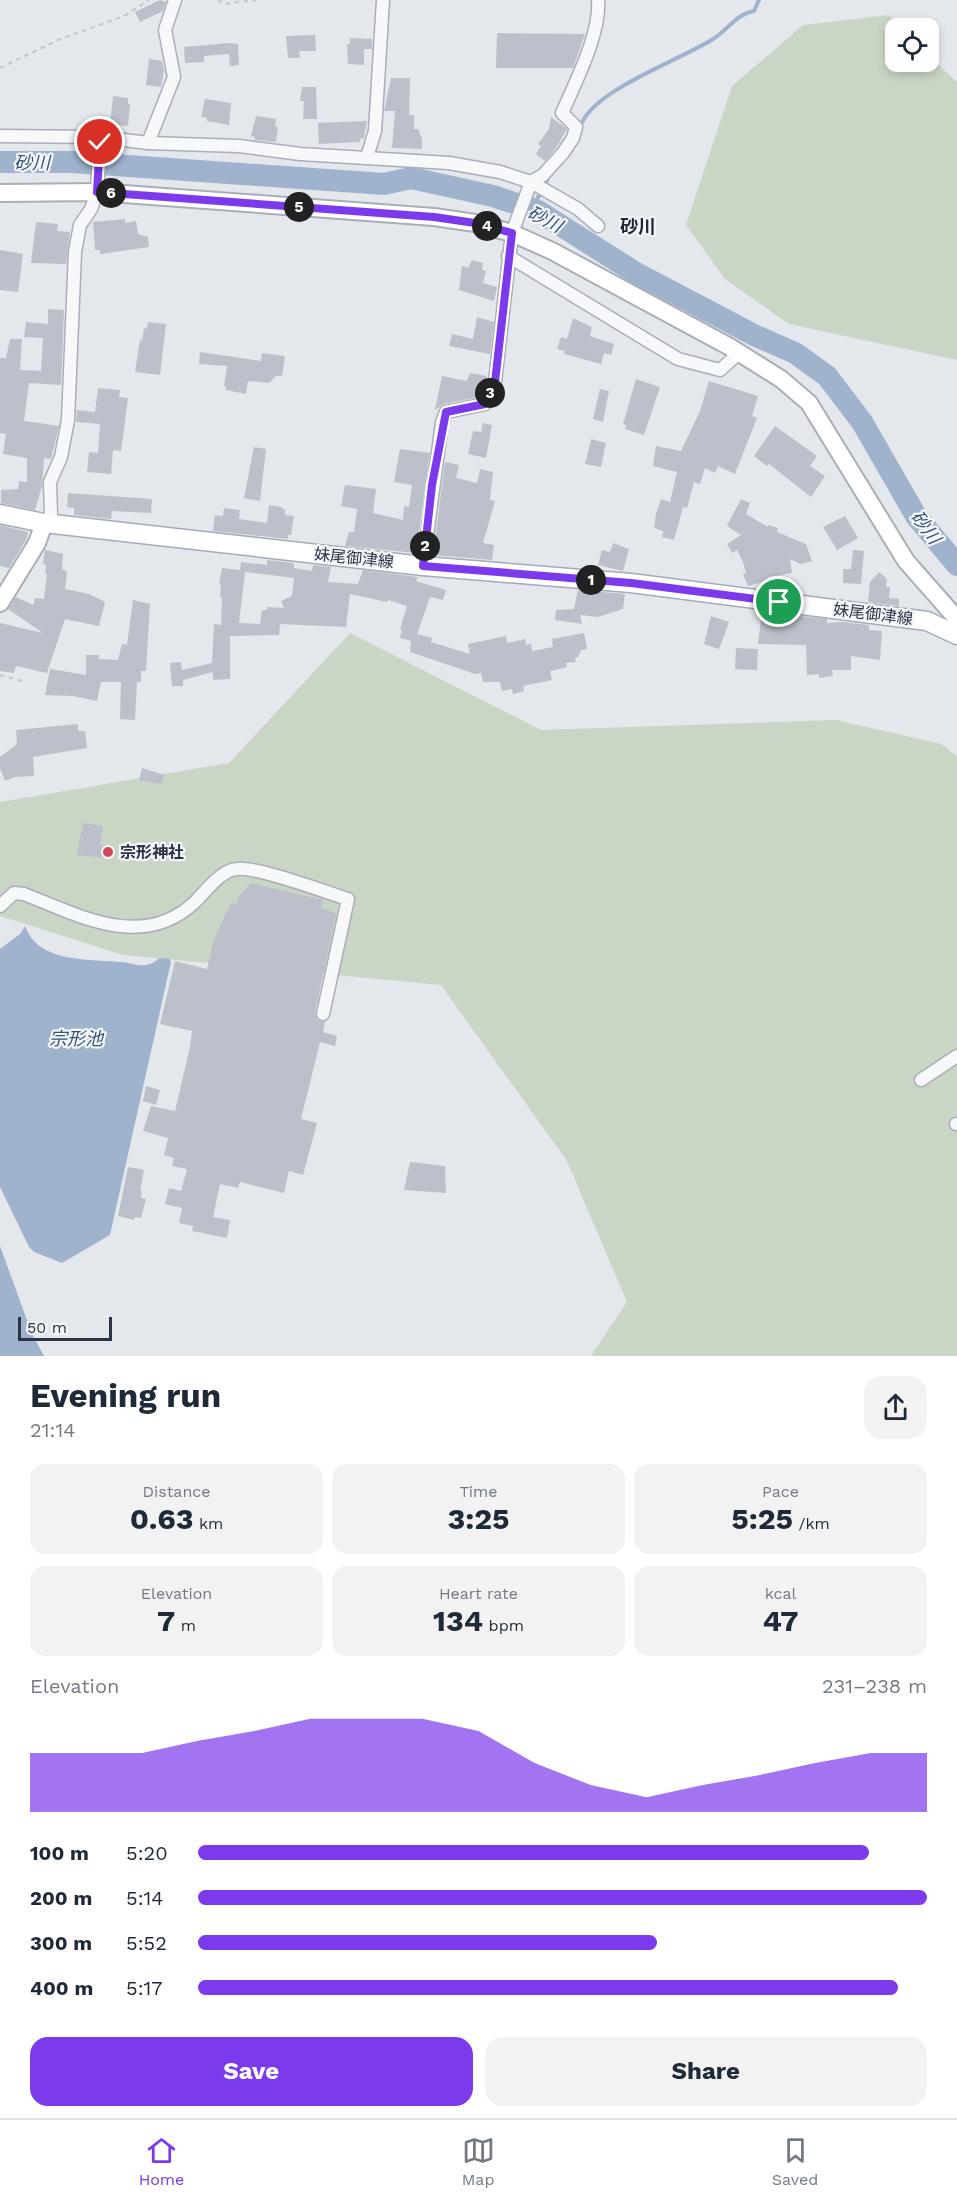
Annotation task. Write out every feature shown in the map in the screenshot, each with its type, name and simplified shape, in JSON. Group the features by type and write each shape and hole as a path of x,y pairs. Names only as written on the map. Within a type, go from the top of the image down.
{"main road":[{"name":"妹尾御津線","path":"0,514 44,523 423,566 631,583 927,621 957,635"}],"street":[{"path":"148,143 174,77 165,30 175,0"},
{"path":"367,157 375,131 382,0"},
{"path":"423,566 432,485 446,412 485,404 495,382 503,326 508,256 514,229 543,175 573,138 576,127 562,113 580,72 598,15 598,0"},
{"path":"0,136 239,146 300,154 449,163 500,172 536,186 578,209 598,225"},
{"path":"0,603 37,543 44,523 51,515 50,482 61,457 68,420 75,252 80,225 91,209 97,188 100,140"},
{"path":"0,193 97,188 434,217 514,229 738,353 781,379 809,403 906,561 957,619"},
{"path":"508,256 678,358 720,370 738,353"},
{"path":"0,906 14,893 24,894 116,927 163,924 189,907 223,875 237,868 261,872 348,899 324,1014"},
{"path":"921,1080 957,1056"}],"path":[{"path":"0,68 76,33 124,16 149,0"},
{"path":"218,0 222,3 256,0"},
{"path":"0,675 22,681"}],"green space":[{"path":"889,15 892,18 885,18 885,72 939,72 939,65 957,82 957,360 789,324 725,279 686,225 732,86 803,25"},
{"path":"350,633 541,730 836,720 941,744 957,756 957,1356 591,1356 627,1302 567,1161 441,985 123,955 0,916 0,802 229,763"}],"water":[{"name":"宗形池","path":"25,926 41,947 65,957 140,965 149,964 160,958 170,959 171,962 110,1235 62,1263 34,1252 29,1247 0,1187 0,949 20,934"},
{"path":"0,1246 32,1334 44,1356 0,1356"}],"building":[{"path":"160,0 166,2 163,11 140,22 135,12"},
{"path":"497,33 585,34 573,68 496,68"},
{"path":"315,35 316,51 299,51 300,58 288,58 286,36"},
{"path":"350,38 372,39 372,49 364,49 364,65 348,64 347,44 350,44"},
{"path":"238,44 239,65 230,66 229,54 204,56 204,62 185,63 184,47"},
{"path":"149,59 162,61 164,70 161,87 146,85"},
{"path":"391,78 410,78 409,115 414,115 414,129 418,129 422,139 422,149 392,148 395,111 384,111"},
{"path":"302,87 316,87 317,119 303,119 304,101 300,101"},
{"path":"113,96 128,98 128,104 130,104 128,126 110,124"},
{"path":"205,99 231,103 229,125 207,121 207,118 201,117"},
{"path":"256,116 276,119 275,126 278,127 276,142 255,140 255,137 251,136"},
{"path":"551,117 567,129 545,161 536,154 541,146 538,144 549,129"},
{"path":"367,121 364,138 360,139 360,142 319,144 318,123"},
{"path":"125,219 125,223 136,221 138,234 148,237 149,247 100,254 100,250 95,250 93,222"},
{"path":"36,222 58,224 57,231 70,232 66,264 31,263"},
{"path":"0,250 23,254 18,292 0,290"},
{"path":"472,260 483,263 482,270 486,271 483,283 497,287 494,301 459,290 462,266 468,268"},
{"path":"48,309 64,310 61,385 29,383 24,421 59,426 51,459 44,458 42,486 35,510 1,503 1,490 18,489 19,481 27,482 27,458 3,454 6,434 0,433 0,358 6,358 10,339 22,339 20,370 41,371 43,338 24,337 26,322 48,324"},
{"path":"477,317 494,322 490,354 449,346 452,334 473,339"},
{"path":"573,318 592,327 590,335 592,337 614,344 611,355 604,353 601,364 564,354 565,351 557,349 561,337 567,339"},
{"path":"148,322 166,324 160,375 135,372 140,340 142,341 144,328 147,329"},
{"path":"200,352 261,361 262,353 285,356 282,376 276,376 269,383 248,381 246,394 226,390 224,386 227,366 199,364"},
{"path":"470,373 487,376 479,397 444,404 435,410 442,376 467,381"},
{"path":"636,379 660,387 644,435 625,429 626,425 623,424"},
{"path":"709,381 758,396 752,416 757,418 735,474 718,466 715,473 705,468 700,484 694,482 687,508 683,507 674,540 662,537 663,531 654,528 656,514 661,499 670,502 677,472 653,466 656,446 681,451 700,411"},
{"path":"98,388 120,390 119,397 128,398 121,451 113,450 111,474 87,472 89,452 98,453 100,424 76,422 77,410 95,412"},
{"path":"600,389 609,391 603,422 593,419"},
{"path":"483,423 492,425 486,458 468,454 473,431 481,432"},
{"path":"775,426 817,456 810,466 825,476 811,497 769,464 767,466 754,456"},
{"path":"591,439 606,443 601,467 585,464"},
{"path":"254,447 266,449 260,501 244,498"},
{"path":"400,449 430,453 416,553 345,546 349,532 354,532 357,509 341,506 345,485 376,489 373,513 403,520 404,506 409,507 412,485 394,482"},
{"path":"445,462 459,465 456,478 477,483 480,469 493,472 490,500 495,501 483,543 494,545 492,560 433,555"},
{"path":"68,493 152,499 151,513 112,511 111,519 74,515 74,508 67,507"},
{"path":"741,499 750,503 746,514 768,527 769,525 778,528 777,532 806,544 812,561 801,564 790,559 792,573 768,577 769,580 748,586 743,574 746,573 743,562 737,550 732,553 727,544 741,535 727,526"},
{"path":"269,505 281,507 285,510 285,515 294,516 291,535 288,535 288,539 213,531 215,515 223,516 224,508 240,510 239,519 267,523"},
{"path":"845,516 858,538 837,550 823,527"},
{"path":"0,525 28,532 27,538 9,568 0,566"},
{"path":"613,543 629,549 623,571 598,565 602,550 610,552"},
{"path":"45,550 63,554 62,569 67,572 65,589 89,594 105,602 99,626 65,619 47,673 16,666 14,673 0,671 0,623 43,633 8,609 16,597 33,605 35,598 44,599 47,574 45,573 46,565 43,564"},
{"path":"853,550 864,551 861,584 843,583 843,569 851,569"},
{"path":"267,560 294,563 294,568 312,571 313,565 331,567 328,582 358,584 363,570 418,577 416,581 446,590 443,600 430,597 417,634 432,638 431,642 470,654 468,644 506,636 507,643 525,639 526,645 531,644 532,651 553,647 552,639 584,633 587,649 581,650 575,658 576,662 566,663 567,667 550,671 552,680 523,686 524,691 513,694 512,689 502,691 500,682 483,682 481,673 475,674 410,652 411,641 400,638 402,630 400,629 407,606 388,600 387,602 350,594 346,627 280,624 279,635 230,636 230,679 213,680 213,672 183,680 183,686 172,686 170,663 181,662 182,670 212,663 214,624 221,625 222,597 220,597 221,585 219,584 222,568 240,570 241,562 267,565","holes":["245,572 294,578 292,596 281,601 284,608 267,607 267,610 262,610 260,624 239,623"]},
{"path":"879,572 887,579 886,587 890,587 889,598 899,599 899,606 868,602 870,582"},
{"path":"578,590 625,594 623,609 598,617 580,615 582,624 555,620 556,610 574,609"},
{"path":"133,600 150,604 146,671 141,671 141,682 137,682 135,720 120,719 121,682 101,682 97,701 73,696 45,695 50,669 86,675 86,655 99,655 99,659 118,660 122,644 127,645"},
{"path":"762,612 827,619 827,623 869,625 869,630 882,631 880,660 851,656 851,670 832,670 833,676 819,678 819,674 807,675 806,645 758,644"},
{"path":"711,616 729,622 719,649 704,644"},
{"path":"736,648 758,649 757,670 735,669"},
{"path":"78,724 78,731 85,731 87,748 33,757 34,776 15,777 5,781 0,768 0,757 17,744 16,730"},
{"path":"142,768 164,775 161,784 139,780"},
{"path":"83,823 103,826 100,845 109,846 107,858 77,855"},
{"path":"251,883 323,900 321,908 336,913 315,1013 317,1020 325,1022 323,1032 337,1036 335,1046 320,1042 301,1119 317,1123 303,1175 289,1171 284,1193 240,1182 238,1188 220,1184 213,1217 230,1220 227,1238 192,1231 193,1226 179,1223 182,1208 165,1204 169,1188 181,1191 187,1169 172,1166 174,1158 164,1155 168,1138 143,1131 151,1106 175,1111 190,1047 192,1031 160,1024 175,961 207,969 214,939 231,903 237,904 239,896"},
{"path":"146,1086 160,1090 156,1105 143,1101"},
{"path":"410,1162 445,1166 446,1193 404,1190"},
{"path":"128,1167 144,1170 140,1191 142,1191 141,1198 146,1199 141,1218 135,1217 134,1220 118,1216"}],"waterway":[{"path":"580,128 587,114 600,101 638,78 713,39 742,15 754,11 759,0"},
{"name":"砂川","path":"0,162 72,162 384,184 411,178 493,196 538,211 636,273 756,336 795,353 827,376 862,422 916,516 957,565"},
{"path":"532,209 549,176"}],"place":[{"name":"宗形神社","path":"108,852"}],"district":[{"name":"砂川","path":"638,226"}],"route":[{"path":"100,142 97,192 434,217 475,223 512,233 495,382 485,404 446,412 442,422 423,566 631,583 779,602"}]}
